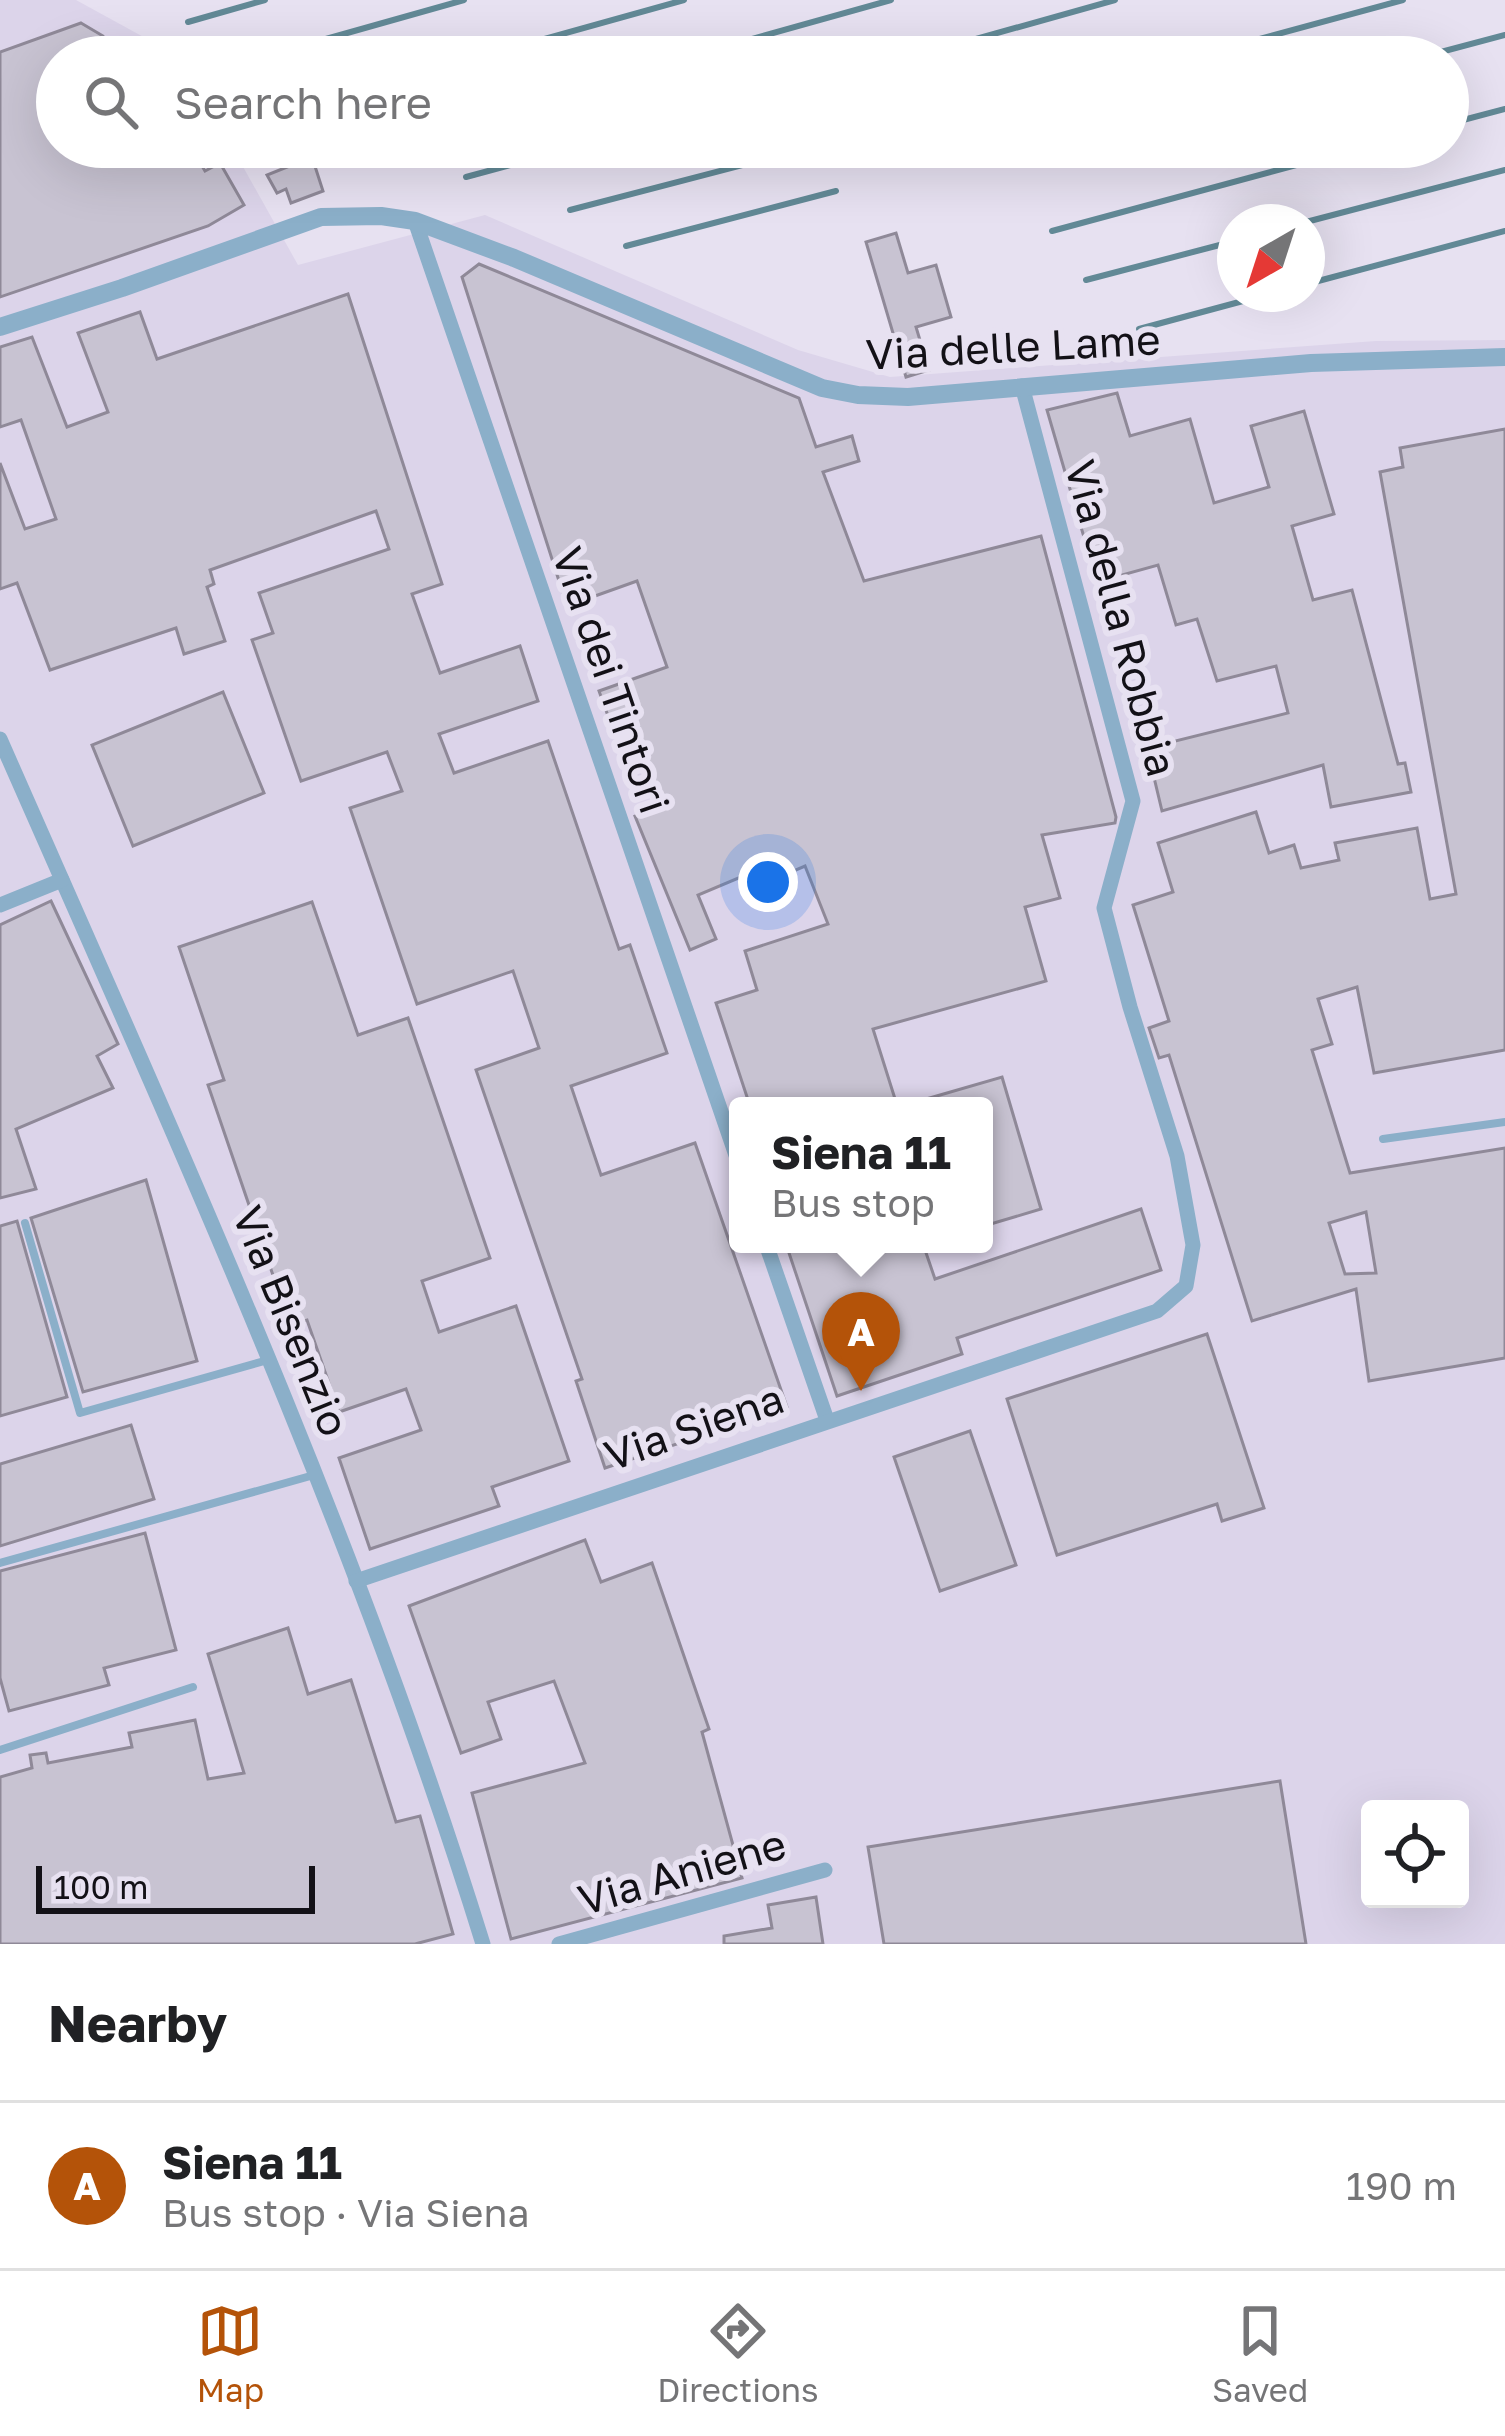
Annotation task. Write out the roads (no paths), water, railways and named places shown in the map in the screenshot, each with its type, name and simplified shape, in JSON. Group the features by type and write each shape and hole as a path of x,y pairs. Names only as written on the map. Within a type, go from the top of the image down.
{"street":[{"name":"Via delle Lame","path":"0,327 321,217 359,214 415,221 514,258 822,388 893,397 1311,363 1505,356"},
{"name":"Via dei Tintori","path":"415,221 729,1135"},
{"name":"Via della Robbia","path":"1022,386 1133,801 1104,908 1177,1156 1193,1245 1186,1286"},
{"name":"Via Bisenzio","path":"0,739 169,1118 269,1359 443,1816 483,1944"},
{"path":"0,905 62,880"},
{"path":"769,1253 827,1420"},
{"name":"Via Siena","path":"356,1581 1157,1311 1186,1286"},
{"name":"Via Aniene","path":"560,1944 825,1870"}],"lane":[{"path":"1383,1139 1505,1122"},
{"path":"25,1223 80,1413 269,1359"},
{"path":"0,1564 315,1474"},
{"path":"0,1750 193,1687"}],"waterway":[{"path":"188,22 265,0"},
{"path":"336,36 464,0"},
{"path":"555,36 684,0"},
{"path":"763,36 891,0"},
{"path":"987,36 1115,0"},
{"path":"1270,36 1403,0"},
{"path":"1469,45 1505,35"},
{"path":"1469,118 1505,109"},
{"path":"466,177 500,168"},
{"path":"570,210 731,168"},
{"path":"1052,231 1285,168"},
{"path":"1325,217 1505,170"},
{"path":"626,246 836,191"},
{"path":"1325,279 1505,231"},
{"path":"1086,280 1217,246"},
{"path":"1139,329 1217,308"}],"place":[{"name":"Siena 11","path":"861,1391"}]}
